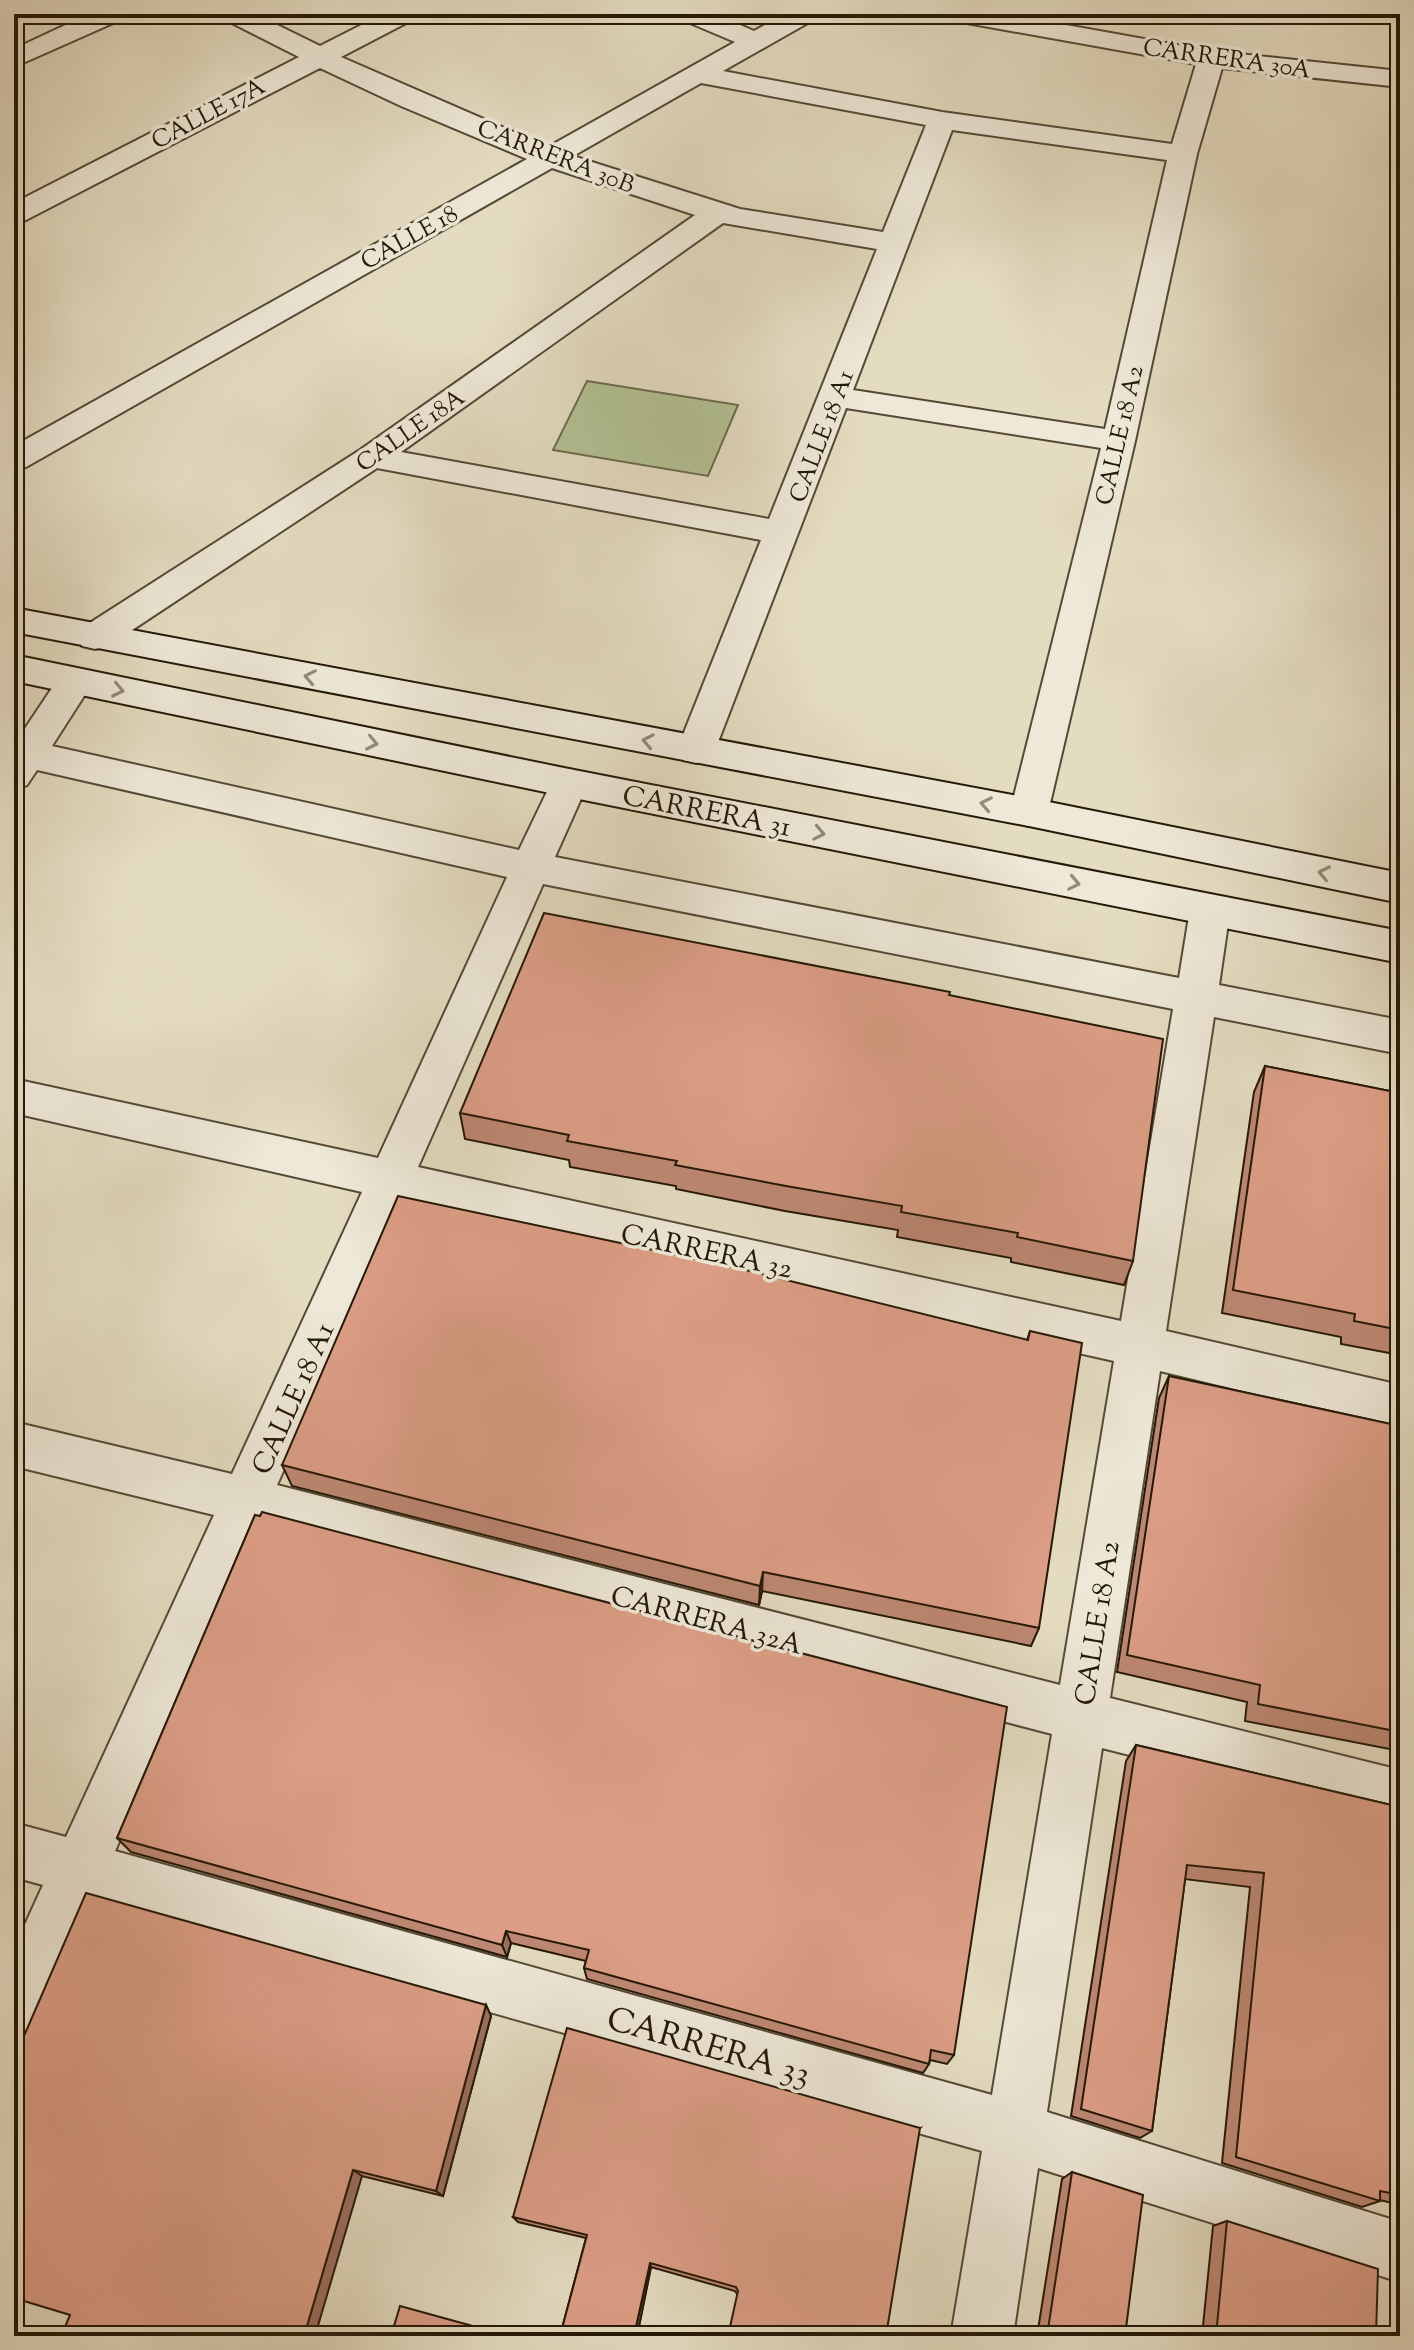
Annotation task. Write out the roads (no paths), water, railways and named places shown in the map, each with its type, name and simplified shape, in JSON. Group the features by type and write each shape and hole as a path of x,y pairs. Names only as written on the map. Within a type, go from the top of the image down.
{"street":[{"path":"14,59 111,14"},
{"name":"CARRERA 30B","path":"235,14 317,57 549,159 718,213 895,243"},
{"name":"CALLE 17A","path":"14,215 403,14"},
{"path":"692,14 755,41"},
{"name":"CALLE 18","path":"20,448 549,159 804,14"},
{"name":"CARRERA 30A","path":"961,14 1211,59 1400,79"},
{"name":"CALLE 18 A2","path":"1029,812 1119,441 1183,154 1211,59"},
{"path":"696,74 942,120 1183,154"},
{"name":"CALLE 18 A1","path":"696,750 942,120"},
{"name":"CALLE 18A","path":"95,637 372,457 718,213"},
{"path":"836,397 1119,441"},
{"path":"372,457 783,533"},
{"name":"CARRERA 31","path":"14,620 1029,812 1400,888"},
{"name":"CARRERA 31","path":"14,668 569,783 1400,947"},
{"path":"75,682 19,760 530,867 1400,1037"},
{"name":"CALLE 18 A1","path":"14,2013 569,783"},
{"name":"CALLE 18 A2","path":"982,2336 1210,910"},
{"name":"CARRERA 32","path":"14,1096 1140,1346 1400,1407"},
{"name":"CARRERA 32A","path":"14,1444 247,1498 1080,1718 1400,1797"},
{"name":"CARRERA 33","path":"14,1850 1015,2131 1400,2252"}]}
